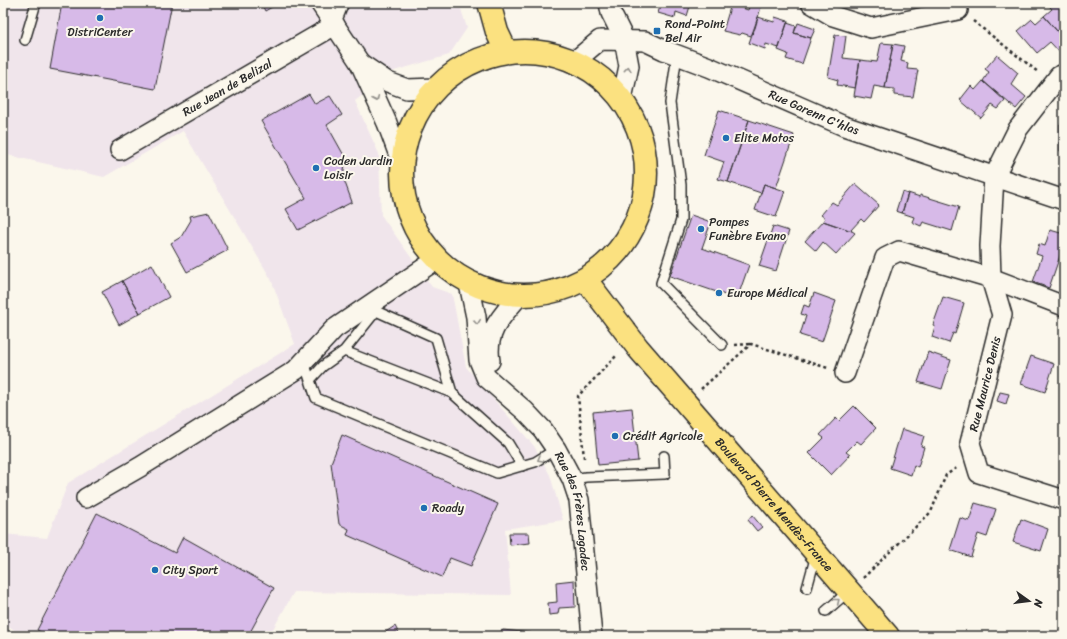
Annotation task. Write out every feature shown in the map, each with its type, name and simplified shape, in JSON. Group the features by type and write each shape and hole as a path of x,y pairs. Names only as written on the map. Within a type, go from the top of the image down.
{"main road":[{"path":"489,3 497,32 506,51"},
{"path":"506,51 541,51 575,61 601,77 622,99 641,136 647,176 639,217 618,253 586,280 553,293 518,297 469,284 436,260 415,231 410,217 403,197 401,161 412,122 435,88 468,63 506,51"},
{"name":"Boulevard Pierre Mendès-France","path":"586,280 638,348 888,636"}],"street":[{"path":"320,3 360,63 387,123 401,161"},
{"path":"609,3 611,13 624,40 629,66 622,99"},
{"path":"811,3 833,16 872,28 958,10"},
{"name":"Rue Jean de Belizal","path":"120,150 335,25"},
{"name":"Rue Garenn C'hlas","path":"575,61 600,40 646,41 844,126 1064,200"},
{"path":"360,63 388,82 407,89 435,88"},
{"path":"994,177 1018,129 1059,78"},
{"name":"Rue Maurice Denis","path":"994,177 990,246 991,278 1002,316 970,443 979,473 1064,500"},
{"path":"845,373 885,258 899,251 991,278 1064,306"},
{"path":"86,498 147,463 296,370 334,329 436,260"},
{"name":"Rue des Frères Lagadec","path":"469,284 476,317 479,360 486,377 543,430 579,478 579,500 592,636"},
{"name":"Rue des Frères Lagadec","path":"515,404 491,364 489,356 490,340 495,324 518,297"}],"lane":[{"path":"26,40 36,3"},
{"path":"335,25 344,3"},
{"path":"677,55 670,103 681,185 681,220 661,283 722,345"},
{"path":"310,380 323,366 344,351 376,311 436,338 452,393"},
{"path":"344,351 452,393 508,443 522,466"},
{"path":"304,362 316,398 497,473 535,462 556,449"},
{"path":"579,478 665,474 664,456"},
{"path":"807,588 817,554"},
{"path":"826,611 849,591"}],"path":[{"path":"958,10 1059,78"},
{"path":"686,404 751,344 845,373"},
{"path":"579,478 578,396 620,353"},
{"path":"849,591 931,512 946,475 974,457"}],"shaded area":[{"path":"3,3 459,3 467,28 449,55 394,71 355,101 379,154 381,215 432,287 452,294 466,367 534,446 550,475 563,520 505,529 511,595 294,592 269,636 23,636 3,622 3,534 47,538 68,483 295,344 271,279 183,131 104,177 3,154"}],"building":[{"path":"62,3 172,3 155,89 50,69"},
{"path":"261,3 279,3 265,11"},
{"path":"661,3 691,3 687,16 676,12 675,18 658,13"},
{"path":"1050,3 1064,3 1064,39 1044,16 1052,9 1048,5"},
{"path":"731,4 748,10 750,4 761,7 751,36 742,33 740,35 723,31"},
{"path":"1044,16 1064,39 1064,57 1050,42 1037,53 1018,31 1032,19 1036,23"},
{"path":"758,17 774,22 775,17 788,21 779,48 766,44 765,49 749,43"},
{"path":"787,23 796,26 794,33 811,38 802,64 786,59 788,54 778,50"},
{"path":"798,23 815,29 811,38 794,33"},
{"path":"835,35 846,36 843,58 860,60 855,88 837,85 838,80 828,77"},
{"path":"881,43 893,44 885,88 874,86 871,99 854,96 860,60 877,62"},
{"path":"893,44 904,46 901,61 908,63 907,69 918,70 913,97 894,95 894,89 885,88"},
{"path":"997,55 1018,73 1011,84 1026,97 1016,109 983,81 989,72 985,69"},
{"path":"983,81 1005,101 998,109 992,105 981,118 960,100 971,86 975,90"},
{"name":"Coden Jardin Loisir","path":"309,94 315,104 330,96 342,115 327,125 346,159 343,177 352,202 298,230 286,209 306,198 261,121"},
{"name":"Elite Motos","path":"719,110 749,120 728,182 718,179 724,162 704,155"},
{"path":"749,120 794,135 776,188 764,184 761,193 728,182"},
{"path":"1060,124 1064,124 1064,152 1060,151"},
{"path":"764,184 785,191 776,217 755,210"},
{"path":"855,184 879,205 864,222 861,219 851,230 852,231 823,221 825,218 821,215 832,202 837,205"},
{"path":"902,192 908,194 902,213 896,211"},
{"path":"908,193 920,197 920,195 959,207 952,231 923,222 921,226 912,222 914,217 902,213"},
{"path":"209,212 228,250 187,272 171,243 181,237 191,220 190,216"},
{"path":"691,215 711,222 702,248 749,265 737,299 670,276"},
{"path":"823,221 855,233 836,254 823,242 816,251 805,241"},
{"path":"773,226 789,231 776,271 759,266"},
{"path":"1050,230 1064,234 1064,244 1049,288 1033,282 1042,256 1036,254 1039,244 1045,246"},
{"path":"152,264 169,297 140,313 122,281"},
{"path":"122,281 140,313 119,325 102,292"},
{"path":"814,293 836,301 822,342 800,335 806,316 801,314 804,305 809,307"},
{"path":"943,297 964,303 955,334 953,333 949,343 932,337 935,326 933,325"},
{"path":"928,352 951,360 942,389 918,382"},
{"path":"1031,356 1054,364 1045,392 1021,384"},
{"path":"1000,392 1009,394 1006,404 997,401"},
{"path":"854,406 876,428 861,444 857,441 846,452 850,455 831,475 809,453 824,438 820,435 836,418 839,421"},
{"name":"Crédit Agricole","path":"632,408 638,461 598,465 593,412"},
{"path":"902,429 924,436 921,446 924,447 918,467 914,465 911,475 890,468"},
{"path":"1064,432 1064,445 1060,444"},
{"path":"342,435 498,504 471,566 450,558 442,577 347,535 349,529 339,524 331,463"},
{"path":"1064,458 1064,469 1061,468"},
{"path":"975,503 996,509 987,537 978,534 971,557 950,550 960,518 969,521"},
{"name":"City Sport","path":"97,513 175,553 183,537 274,588 248,636 49,636 37,630"},
{"path":"752,515 762,527 757,531 748,520"},
{"path":"1021,519 1048,529 1041,551 1013,542"},
{"path":"509,533 529,533 530,543 510,545"},
{"path":"574,580 575,607 559,608 558,614 549,615 548,603 557,602 556,582"},
{"path":"395,626 400,636 385,636 384,633"},
{"path":"503,630 531,633 531,636 499,636 499,633"}],"place":[{"name":"DistriCenter","path":"100,18"},
{"name":"Rond-Point Bel Air","path":"657,31"},
{"name":"Elite Motos","path":"726,138"},
{"name":"Coden Jardin Loisir","path":"316,168"},
{"name":"Pompes Funèbre Evano","path":"701,229"},
{"name":"Europe Médical","path":"719,293"},
{"name":"Crédit Agricole","path":"615,436"},
{"name":"Roady","path":"424,508"},
{"name":"City Sport","path":"155,570"}]}
